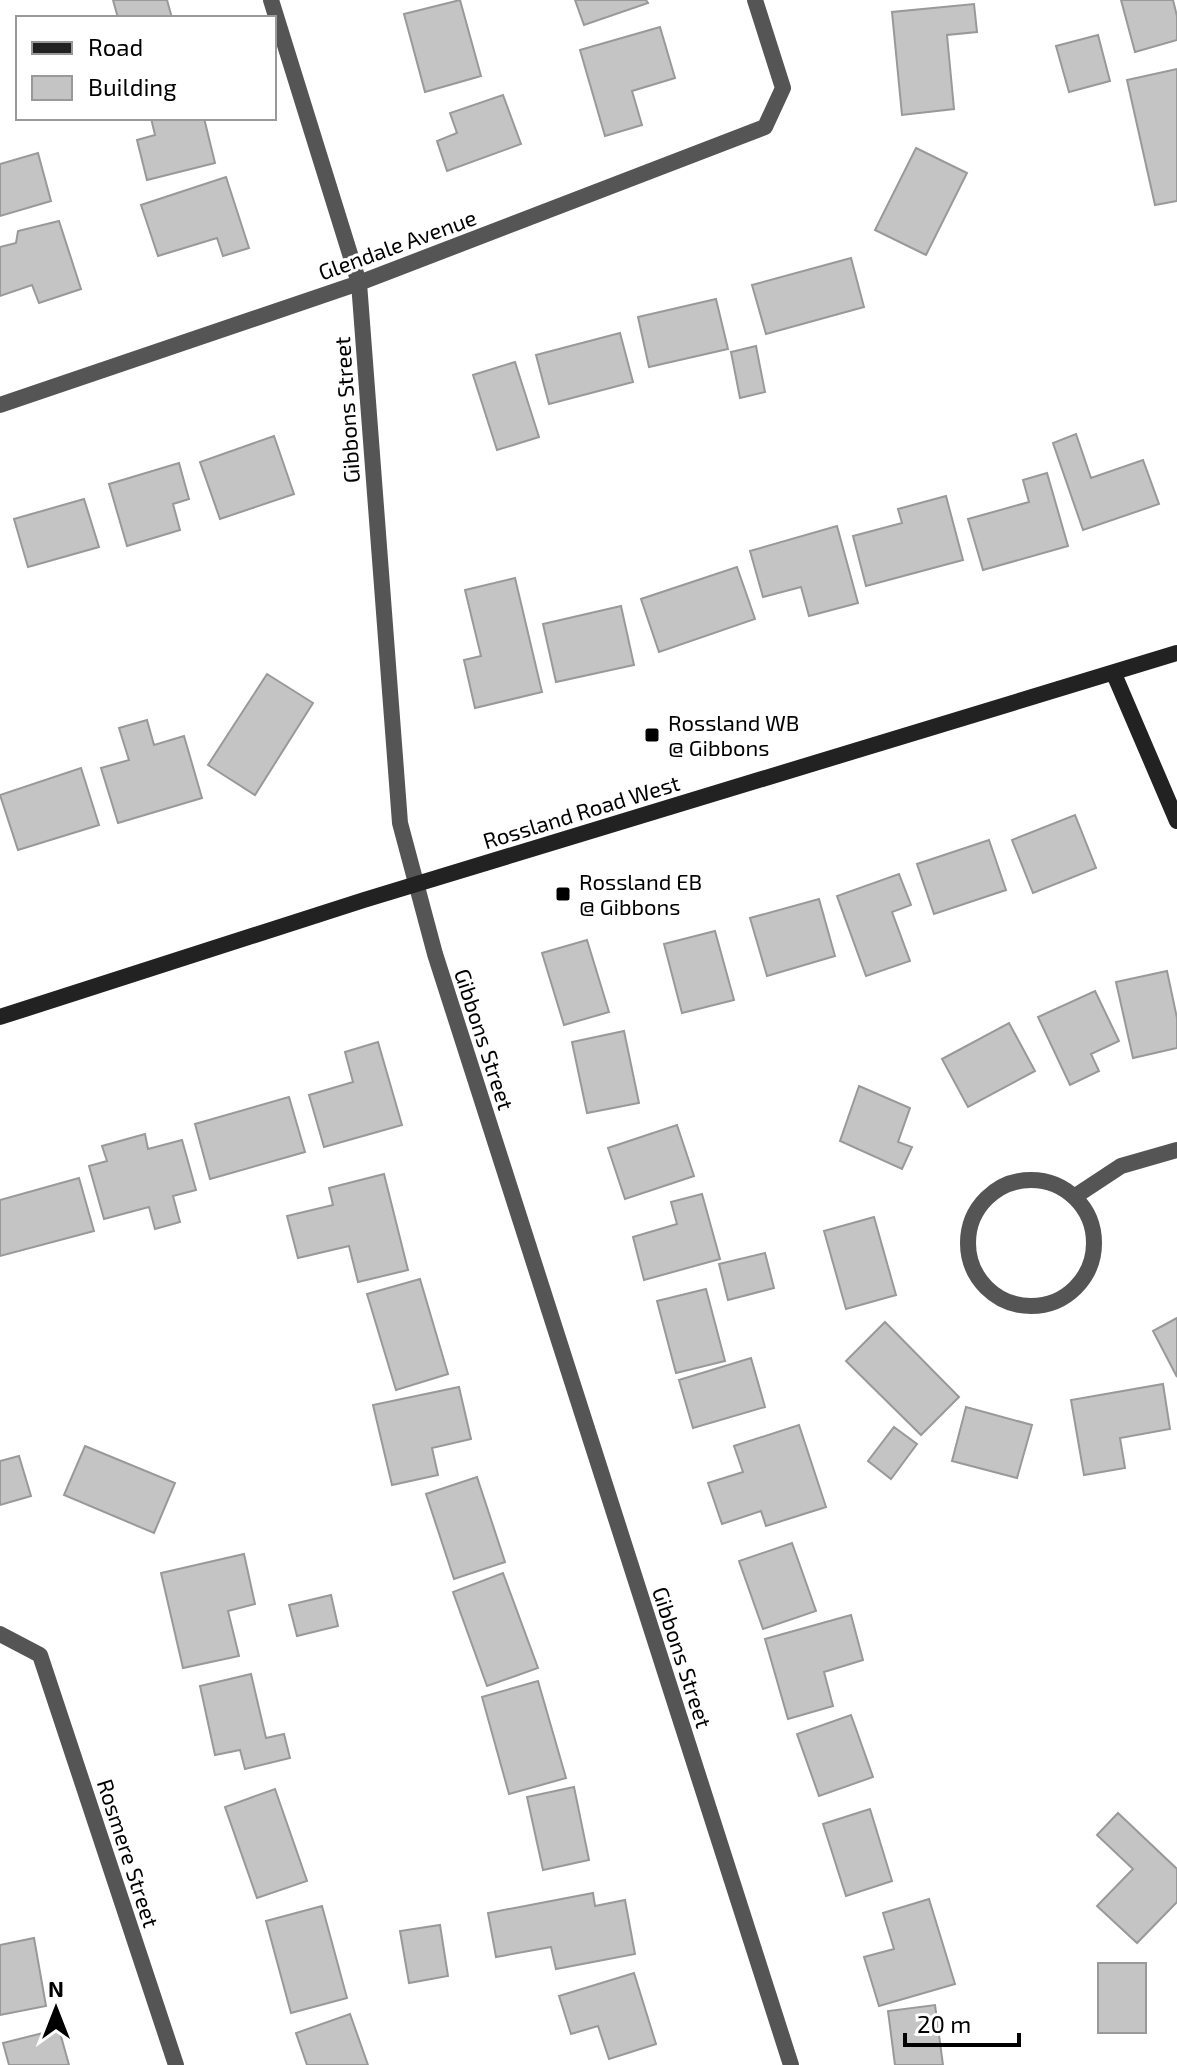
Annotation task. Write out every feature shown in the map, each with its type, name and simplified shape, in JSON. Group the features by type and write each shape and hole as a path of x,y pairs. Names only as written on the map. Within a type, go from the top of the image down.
{"main road":[{"name":"Rossland Road West","path":"0,1017 415,884 1177,653"},
{"path":"1114,674 1177,821"}],"street":[{"name":"Glendale Avenue","path":"0,405 359,283 765,127 783,88 755,0"},
{"name":"Gibbons Street","path":"276,16 359,283 400,823 415,884 444,985 791,2065"},
{"path":"1074,1197 1121,1166 1177,1150"},
{"path":"1038,1180 1058,1185 1074,1197 1088,1214 1094,1234 1093,1256 1085,1275 1071,1292 1053,1302 1032,1306 1010,1303 992,1292 977,1276 969,1257 970,1227 984,1200 1000,1188 1018,1181 1038,1180"},
{"name":"Rosmere Street","path":"0,1634 40,1655 176,2065"}],"building":[{"path":"113,0 167,0 171,16 117,16"},
{"path":"460,0 481,76 425,92 404,14"},
{"path":"575,0 646,0 648,3 584,25"},
{"path":"1121,0 1173,0 1177,40 1135,52"},
{"path":"974,4 977,32 947,35 954,109 902,115 892,12"},
{"path":"660,27 675,78 632,91 642,125 605,136 580,50"},
{"path":"1098,35 1110,81 1069,92 1056,46"},
{"path":"1177,69 1177,201 1155,205 1127,80"},
{"path":"503,95 521,144 447,171 437,141 457,133 450,113"},
{"path":"151,120 204,120 215,163 147,180 137,140 155,135"},
{"path":"916,148 967,173 926,255 875,230"},
{"path":"38,153 51,201 0,216 0,164"},
{"path":"226,177 249,248 223,256 217,238 158,256 141,205"},
{"path":"59,221 81,289 39,303 32,285 0,296 0,247 16,243 18,231"},
{"path":"851,258 864,307 766,334 752,285"},
{"path":"716,299 728,349 649,367 638,317"},
{"path":"620,333 633,382 549,404 536,355"},
{"path":"756,346 765,392 740,398 731,352"},
{"path":"515,362 539,437 497,450 473,375"},
{"path":"1076,434 1091,478 1143,460 1159,504 1083,530 1053,443"},
{"path":"274,436 294,494 220,519 200,462"},
{"path":"179,463 189,499 173,504 180,530 127,546 109,484"},
{"path":"1047,473 1068,546 983,570 968,519 1029,502 1023,480"},
{"path":"946,496 963,560 866,586 853,536 902,523 898,509"},
{"path":"84,499 99,547 28,567 14,519"},
{"path":"837,526 858,603 809,616 801,587 763,597 750,551"},
{"path":"737,567 755,619 659,652 641,599"},
{"path":"515,578 542,692 475,708 464,660 481,656 465,590"},
{"path":"621,606 634,665 556,682 543,624"},
{"path":"267,674 313,703 255,795 208,765"},
{"path":"147,720 154,745 184,736 202,798 118,823 101,768 129,760 119,728"},
{"path":"81,768 99,825 18,850 0,795"},
{"path":"1075,815 1096,868 1033,893 1012,840"},
{"path":"989,840 1006,890 934,914 917,864"},
{"path":"899,874 911,905 892,912 910,961 866,976 837,896"},
{"path":"819,899 835,956 767,976 750,918"},
{"path":"715,931 734,1000 682,1013 664,944"},
{"path":"587,940 609,1012 564,1025 542,953"},
{"path":"1167,971 1177,1018 1177,1048 1133,1058 1116,982"},
{"path":"1095,991 1119,1041 1091,1054 1099,1071 1070,1085 1038,1017"},
{"path":"1009,1023 1035,1071 968,1107 942,1059"},
{"path":"624,1031 639,1103 587,1113 572,1042"},
{"path":"378,1042 402,1125 324,1147 309,1095 353,1082 345,1052"},
{"path":"859,1086 910,1108 898,1142 912,1147 902,1169 840,1141"},
{"path":"289,1097 305,1152 210,1179 195,1124"},
{"path":"677,1125 694,1176 625,1199 608,1148"},
{"path":"145,1134 148,1149 182,1140 196,1190 173,1196 180,1222 155,1229 149,1207 104,1219 89,1166 107,1161 102,1146"},
{"path":"384,1174 408,1270 358,1282 349,1246 298,1258 287,1216 333,1205 329,1188"},
{"path":"79,1178 94,1231 0,1256 0,1200"},
{"path":"702,1194 720,1259 644,1280 633,1237 677,1224 671,1202"},
{"path":"874,1217 896,1295 846,1309 824,1231"},
{"path":"765,1253 774,1288 728,1300 719,1264"},
{"path":"420,1279 448,1374 396,1390 367,1294"},
{"path":"706,1289 725,1361 676,1373 657,1301"},
{"path":"1177,1318 1177,1377 1153,1331"},
{"path":"885,1322 959,1397 921,1435 846,1361"},
{"path":"751,1358 765,1407 693,1428 679,1380"},
{"path":"1163,1384 1170,1429 1120,1438 1125,1468 1084,1475 1071,1400"},
{"path":"459,1387 471,1439 432,1448 438,1475 392,1485 373,1405"},
{"path":"966,1407 1032,1425 1017,1478 952,1461"},
{"path":"799,1425 826,1507 766,1526 761,1511 722,1524 708,1483 743,1472 734,1446"},
{"path":"894,1427 917,1444 891,1479 868,1461"},
{"path":"85,1446 175,1483 154,1533 64,1495"},
{"path":"19,1456 31,1496 0,1505 0,1461"},
{"path":"477,1477 505,1562 454,1579 426,1494"},
{"path":"792,1543 816,1611 763,1629 739,1561"},
{"path":"244,1554 255,1604 228,1611 239,1656 183,1668 161,1573"},
{"path":"503,1573 538,1668 487,1686 453,1592"},
{"path":"331,1595 338,1626 297,1636 289,1605"},
{"path":"851,1615 863,1660 824,1672 833,1706 788,1719 765,1639"},
{"path":"251,1674 266,1738 284,1734 290,1758 245,1769 240,1750 215,1755 200,1686"},
{"path":"538,1681 566,1778 509,1794 482,1697"},
{"path":"851,1715 873,1777 819,1796 797,1734"},
{"path":"574,1787 589,1860 543,1870 527,1797"},
{"path":"275,1789 307,1881 257,1898 225,1807"},
{"path":"870,1809 892,1881 846,1896 823,1824"},
{"path":"1118,1813 1177,1869 1177,1902 1137,1943 1097,1906 1133,1869 1097,1835"},
{"path":"593,1893 595,1906 625,1900 635,1954 556,1969 551,1947 496,1957 488,1913"},
{"path":"929,1899 955,1984 879,2006 864,1957 894,1949 883,1913"},
{"path":"322,1906 347,1998 291,2013 266,1921"},
{"path":"440,1925 448,1976 409,1983 400,1931"},
{"path":"34,1938 46,2006 0,2015 0,1945"},
{"path":"1098,1963 1146,1963 1146,2033 1098,2033"},
{"path":"634,1973 656,2044 609,2059 598,2026 571,2034 559,1996"},
{"path":"935,2005 943,2065 895,2065 888,2011"},
{"path":"350,2014 368,2065 307,2065 296,2033"},
{"path":"59,2029 69,2065 9,2065 3,2043"}],"place":[{"name":"Rossland WB @ Gibbons","path":"652,735"},
{"name":"Rossland EB @ Gibbons","path":"563,894"}]}
